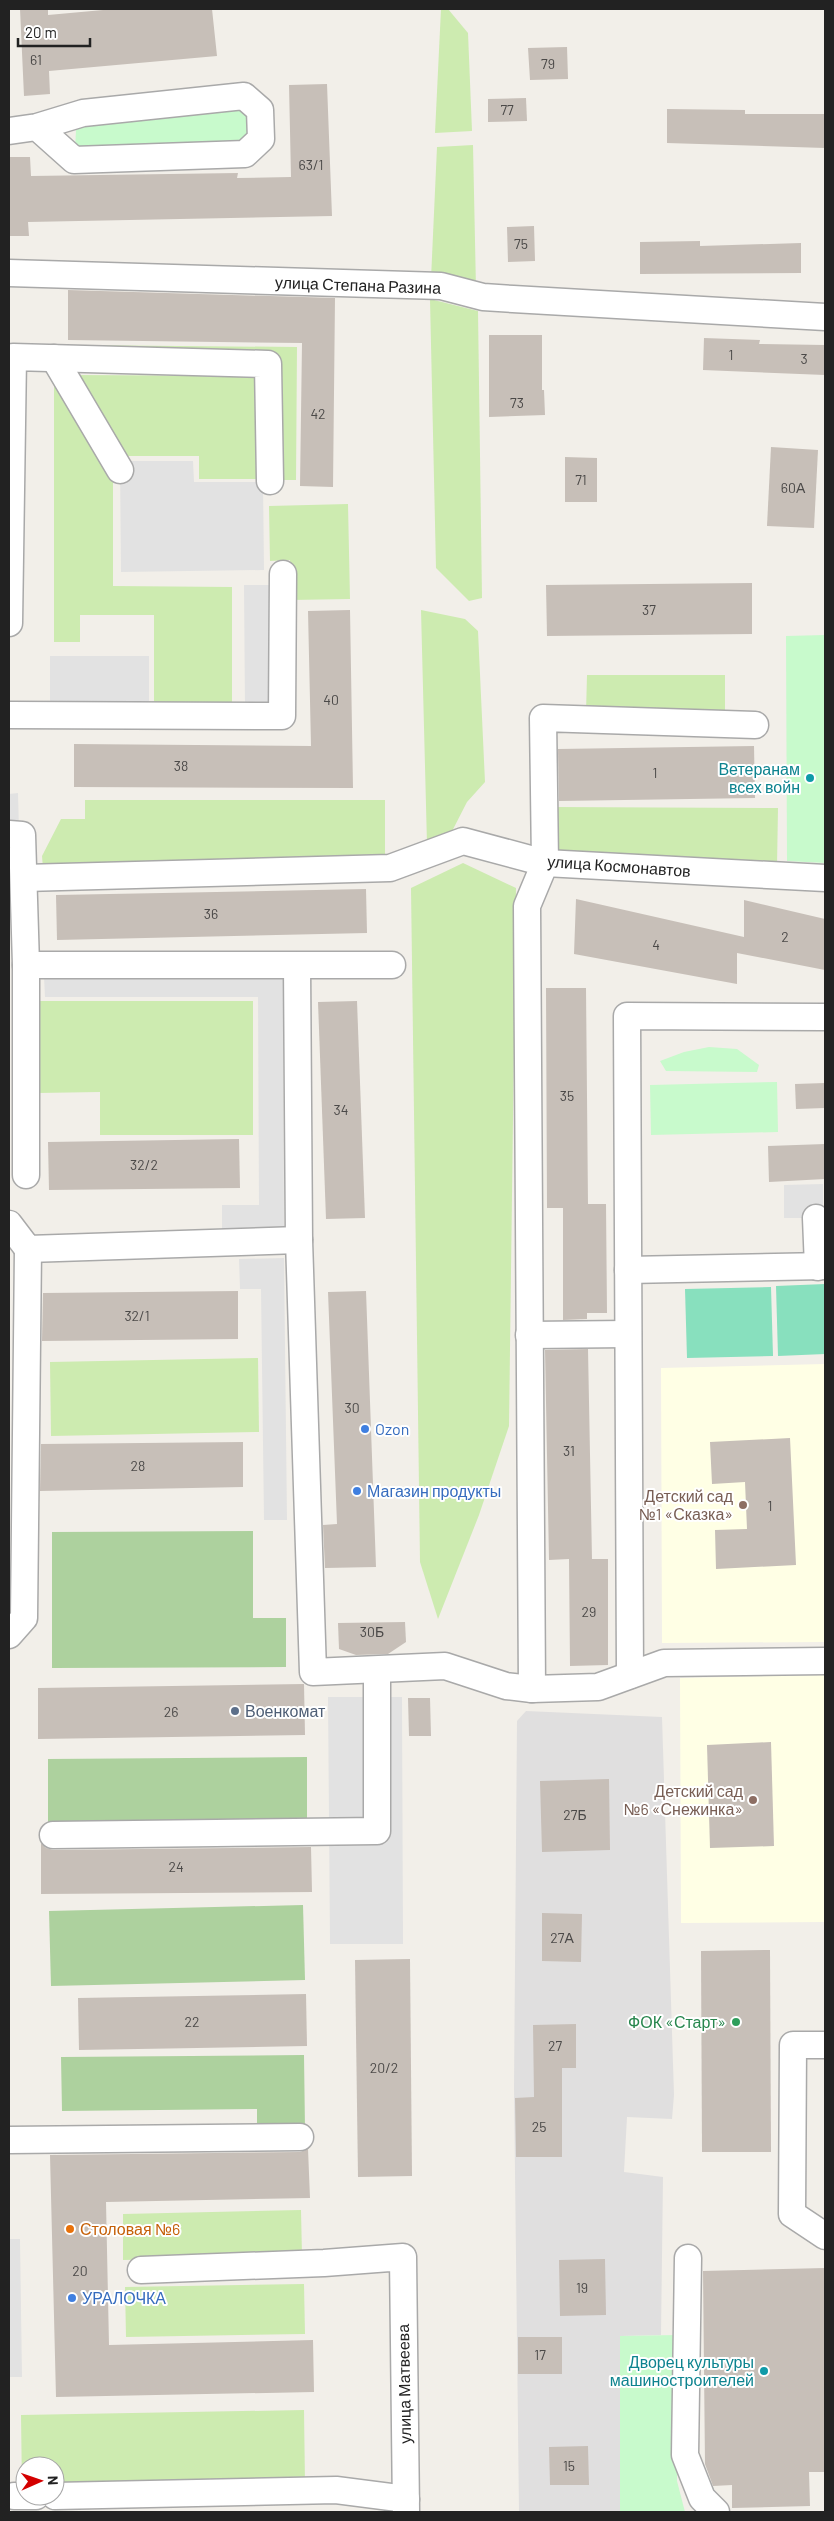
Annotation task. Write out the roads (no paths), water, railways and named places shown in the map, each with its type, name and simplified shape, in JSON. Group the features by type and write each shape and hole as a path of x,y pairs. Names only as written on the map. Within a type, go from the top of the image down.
{"street":[{"path":"9,132 37,127 82,112 244,96 260,110 261,139 245,154 74,160 37,127"},
{"name":"улица Степана Разина","path":"9,273 441,286 483,296 514,299 825,317"},
{"path":"9,623 13,357 268,364 270,481"},
{"path":"54,358 120,470"},
{"path":"9,715 282,716 283,574"},
{"path":"532,1689 527,906 545,863 543,718 755,725"},
{"path":"9,834 22,835 26,965 26,1175"},
{"name":"улица Космонавтов","path":"24,878 390,868 463,841 545,863 825,878"},
{"path":"26,965 392,965"},
{"path":"297,966 299,1240 313,1672 444,1666 506,1686 532,1689 598,1687 664,1663 825,1661"},
{"path":"630,1675 627,1016 825,1017"},
{"path":"628,1270 822,1266 816,1218"},
{"path":"9,1224 28,1249 24,1618 9,1635"},
{"path":"28,1249 299,1240"},
{"path":"529,1335 628,1334"},
{"path":"53,1835 377,1831 377,1670"},
{"path":"825,2045 793,2045 792,2214 825,2236"},
{"path":"9,2140 300,2137"},
{"name":"улица Матвеева","path":"141,2270 324,2263 403,2257 406,2506"},
{"path":"688,2258 685,2455 702,2498 716,2512"},
{"path":"65,2496 336,2490 406,2506"}],"place":[{"name":"Ветеранам всех войн","path":"810,778"},
{"name":"Ozon","path":"365,1429"},
{"name":"Магазин продукты","path":"357,1491"},
{"name":"Детский сад №1 «Сказка»","path":"743,1505"},
{"name":"Военкомат","path":"235,1711"},
{"name":"Детский сад №6 «Снежинка»","path":"753,1800"},
{"name":"ФОК «Старт»","path":"736,2022"},
{"name":"Столовая №6","path":"70,2229"},
{"name":"УРАЛОЧКА","path":"72,2298"},
{"name":"Дворец культуры машиностроителей","path":"764,2371"}]}
